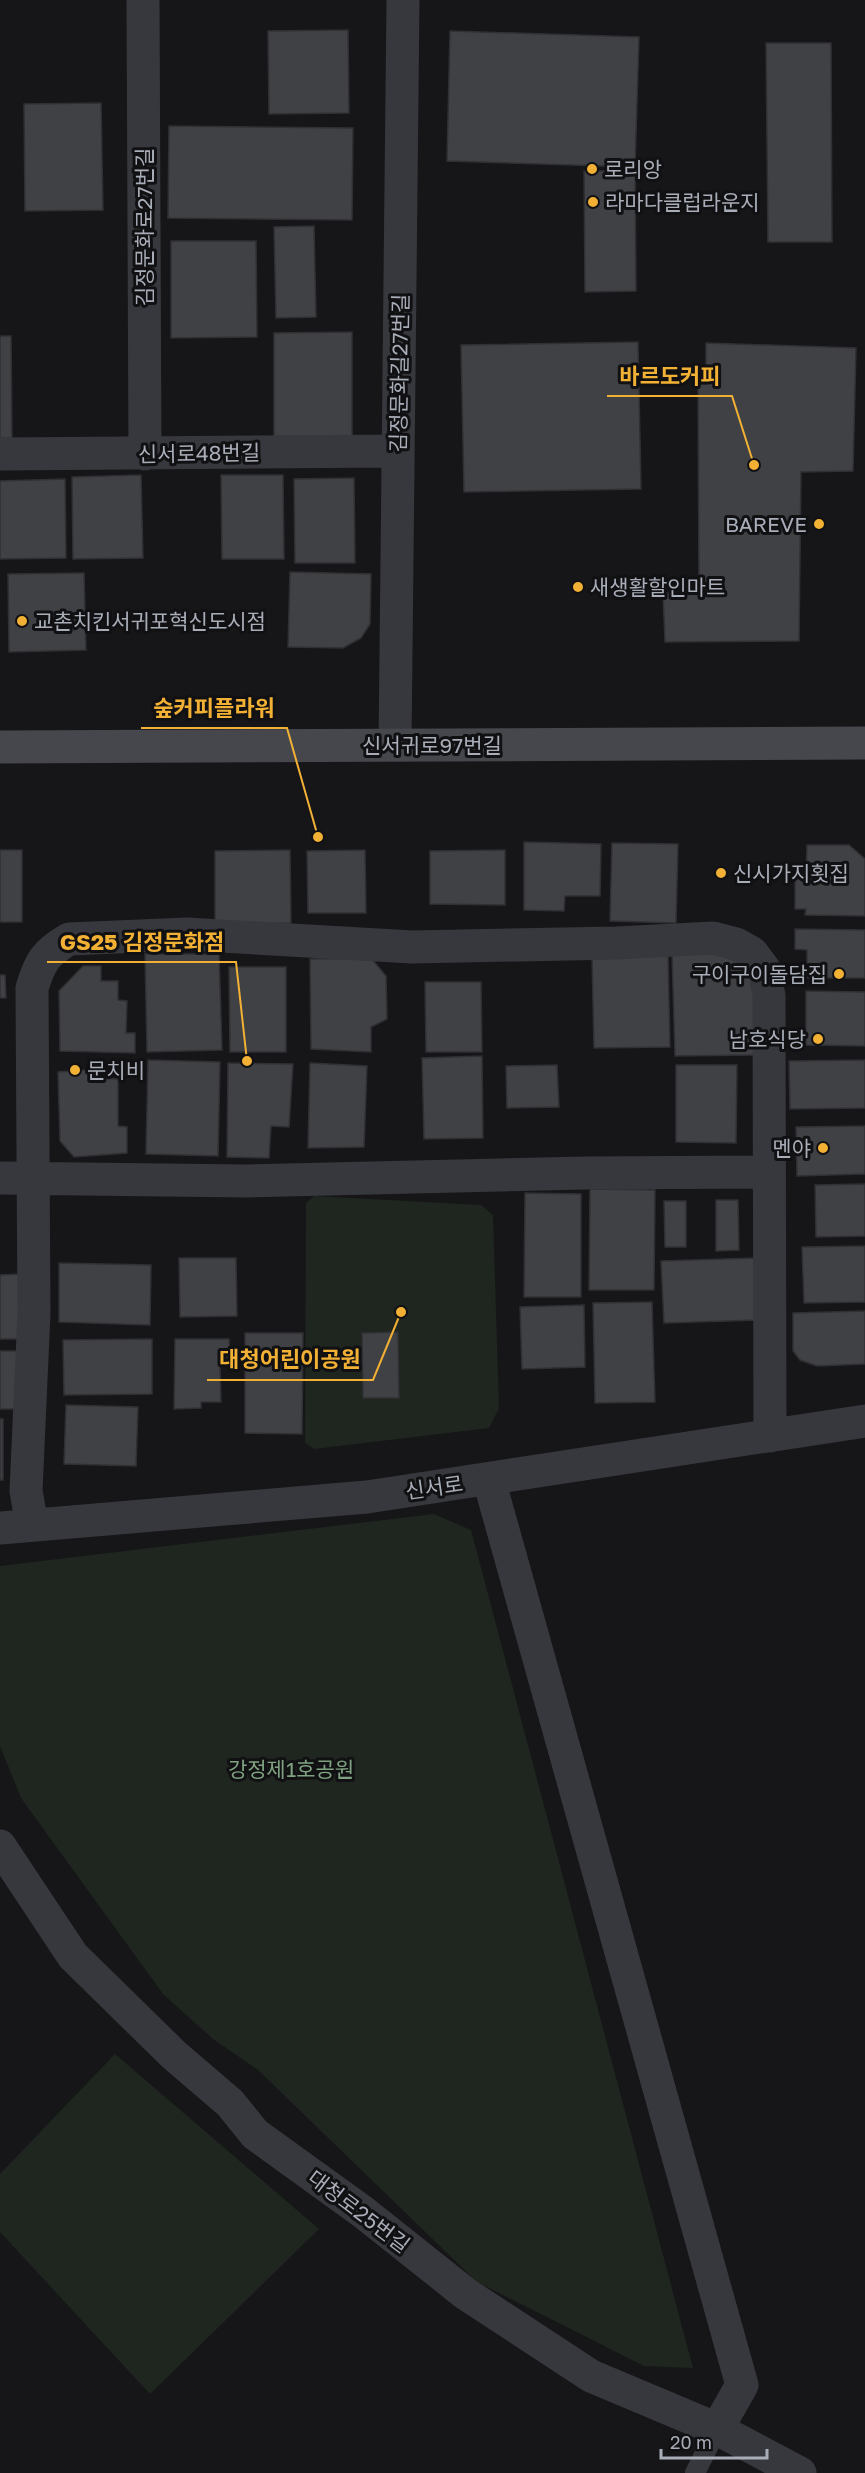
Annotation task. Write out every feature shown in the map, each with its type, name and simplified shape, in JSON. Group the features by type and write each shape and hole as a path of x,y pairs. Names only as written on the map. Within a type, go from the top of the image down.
{"street":[{"name":"김정문화로27번길","path":"143,0 145,454"},
{"name":"김정문화길27번길","path":"394,745 403,0"},
{"name":"신서로48번길","path":"0,454 398,451"},
{"name":"신서귀로97번길","path":"0,747 865,743"},
{"path":"32,1525 26,1491 34,1313 32,988 40,962 55,947 69,939 187,934 412,947 617,943 713,938 736,944 752,953 764,969 769,996 770,1436"},
{"path":"0,1178 247,1181 585,1173 769,1172"},
{"name":"신서로","path":"0,1528 368,1497 865,1421"},
{"path":"489,1480 742,2385 717,2429"},
{"name":"대청로25번길","path":"0,1846 73,1956 174,2055 230,2103 255,2134 363,2212 466,2294 591,2376 717,2429 800,2473"}],"lane":[{"path":"695,2473 717,2429"}],"green space":[{"path":"314,1196 481,1205 493,1215 499,1408 489,1428 314,1449 305,1443 306,1203"},
{"name":"강정제1호공원","path":"434,1514 471,1530 693,2368 644,2366 477,2282 258,2070 213,2039 163,1994 21,1798 0,1746 0,1566"},
{"path":"115,2054 319,2229 150,2394 0,2232 0,2174"}],"building":[{"path":"348,30 349,113 269,114 268,31"},
{"path":"450,31 639,37 635,167 447,161"},
{"path":"766,43 831,43 832,242 768,242"},
{"path":"101,103 103,210 25,211 24,104"},
{"path":"169,126 353,128 352,220 168,218"},
{"path":"584,171 635,171 636,291 585,292"},
{"path":"314,226 316,317 276,318 274,227"},
{"path":"171,241 256,241 257,337 171,338"},
{"path":"352,332 352,441 274,441 274,333"},
{"path":"0,336 11,336 12,438 0,438"},
{"path":"638,342 641,489 464,492 461,345"},
{"path":"706,343 856,348 853,471 801,472 799,641 665,642 663,593 699,593 698,384 706,384"},
{"path":"141,475 143,558 73,559 72,477"},
{"path":"221,475 283,475 284,559 222,559"},
{"path":"354,478 355,563 295,563 294,479"},
{"path":"65,479 66,558 0,559 0,481"},
{"path":"290,572 371,574 370,624 361,638 343,648 288,647"},
{"path":"84,573 86,650 9,652 8,574"},
{"path":"524,842 601,844 600,896 565,896 564,911 524,910"},
{"path":"612,843 678,844 676,923 610,921"},
{"path":"807,845 849,845 865,859 865,916 805,915 806,909 795,909 795,877 806,878"},
{"path":"0,850 22,850 22,922 0,922"},
{"path":"290,850 291,923 215,924 215,851"},
{"path":"365,850 366,913 308,913 307,851"},
{"path":"505,850 505,905 430,904 430,851"},
{"path":"795,929 865,930 865,978 807,978 807,950 795,949"},
{"path":"672,953 733,954 754,976 754,1055 675,1056"},
{"path":"145,954 219,954 222,1050 147,1052"},
{"path":"668,955 670,1047 594,1048 592,957"},
{"path":"371,958 386,976 387,1019 371,1027 371,1052 311,1049 310,959"},
{"path":"83,966 101,966 101,981 118,981 118,1000 127,1001 126,1033 135,1033 135,1053 60,1051 59,991"},
{"path":"229,967 286,967 286,1052 230,1052"},
{"path":"0,975 5,975 6,998 0,998"},
{"path":"425,982 481,982 482,1052 426,1052"},
{"path":"806,991 865,992 865,1046 806,1045"},
{"path":"482,1056 483,1138 424,1139 422,1058"},
{"path":"148,1060 220,1062 218,1156 146,1154"},
{"path":"865,1060 865,1108 790,1109 789,1061"},
{"path":"228,1063 293,1064 289,1127 271,1126 269,1158 227,1157"},
{"path":"310,1063 367,1066 364,1147 308,1148"},
{"path":"557,1065 559,1107 507,1108 506,1066"},
{"path":"676,1065 737,1065 736,1143 676,1142"},
{"path":"98,1069 98,1078 118,1079 118,1126 127,1127 127,1153 74,1157 60,1141 58,1072"},
{"path":"865,1126 865,1174 797,1176 796,1127"},
{"path":"865,1184 865,1236 816,1237 815,1185"},
{"path":"590,1189 655,1190 654,1290 589,1290"},
{"path":"525,1193 581,1194 581,1297 524,1297"},
{"path":"716,1200 738,1200 739,1250 716,1251"},
{"path":"664,1201 686,1201 686,1247 665,1247"},
{"path":"865,1246 865,1302 804,1303 802,1247"},
{"path":"179,1258 236,1258 237,1316 180,1317"},
{"path":"757,1258 759,1320 664,1323 661,1261"},
{"path":"59,1263 151,1265 150,1325 59,1322"},
{"path":"22,1274 24,1339 0,1339 0,1275"},
{"path":"652,1302 655,1402 595,1403 593,1303"},
{"path":"584,1305 585,1367 522,1369 520,1307"},
{"path":"865,1311 865,1364 817,1366 800,1360 793,1351 793,1313"},
{"path":"398,1332 399,1398 363,1398 362,1333"},
{"path":"245,1333 303,1333 302,1434 245,1433"},
{"path":"152,1339 152,1394 64,1395 63,1340"},
{"path":"175,1339 229,1339 230,1366 220,1366 221,1402 201,1402 201,1408 174,1409"},
{"path":"0,1351 25,1351 25,1409 0,1409"},
{"path":"66,1405 138,1407 136,1466 64,1464"},
{"path":"0,1419 3,1419 3,1480 0,1480"}],"place":[{"name":"로리앙","path":"592,169"},
{"name":"라마다클럽라운지","path":"593,202"},
{"name":"바르도커피","path":"754,465"},
{"name":"BAREVE","path":"819,524"},
{"name":"새생활할인마트","path":"578,587"},
{"name":"교촌치킨서귀포혁신도시점","path":"22,621"},
{"name":"숲커피플라워","path":"318,837"},
{"name":"신시가지횟집","path":"721,873"},
{"name":"구이구이돌담집","path":"839,974"},
{"name":"남호식당","path":"818,1039"},
{"name":"GS25 김정문화점","path":"247,1061"},
{"name":"문치비","path":"75,1070"},
{"name":"멘야","path":"823,1148"},
{"name":"대청어린이공원","path":"401,1312"}]}
